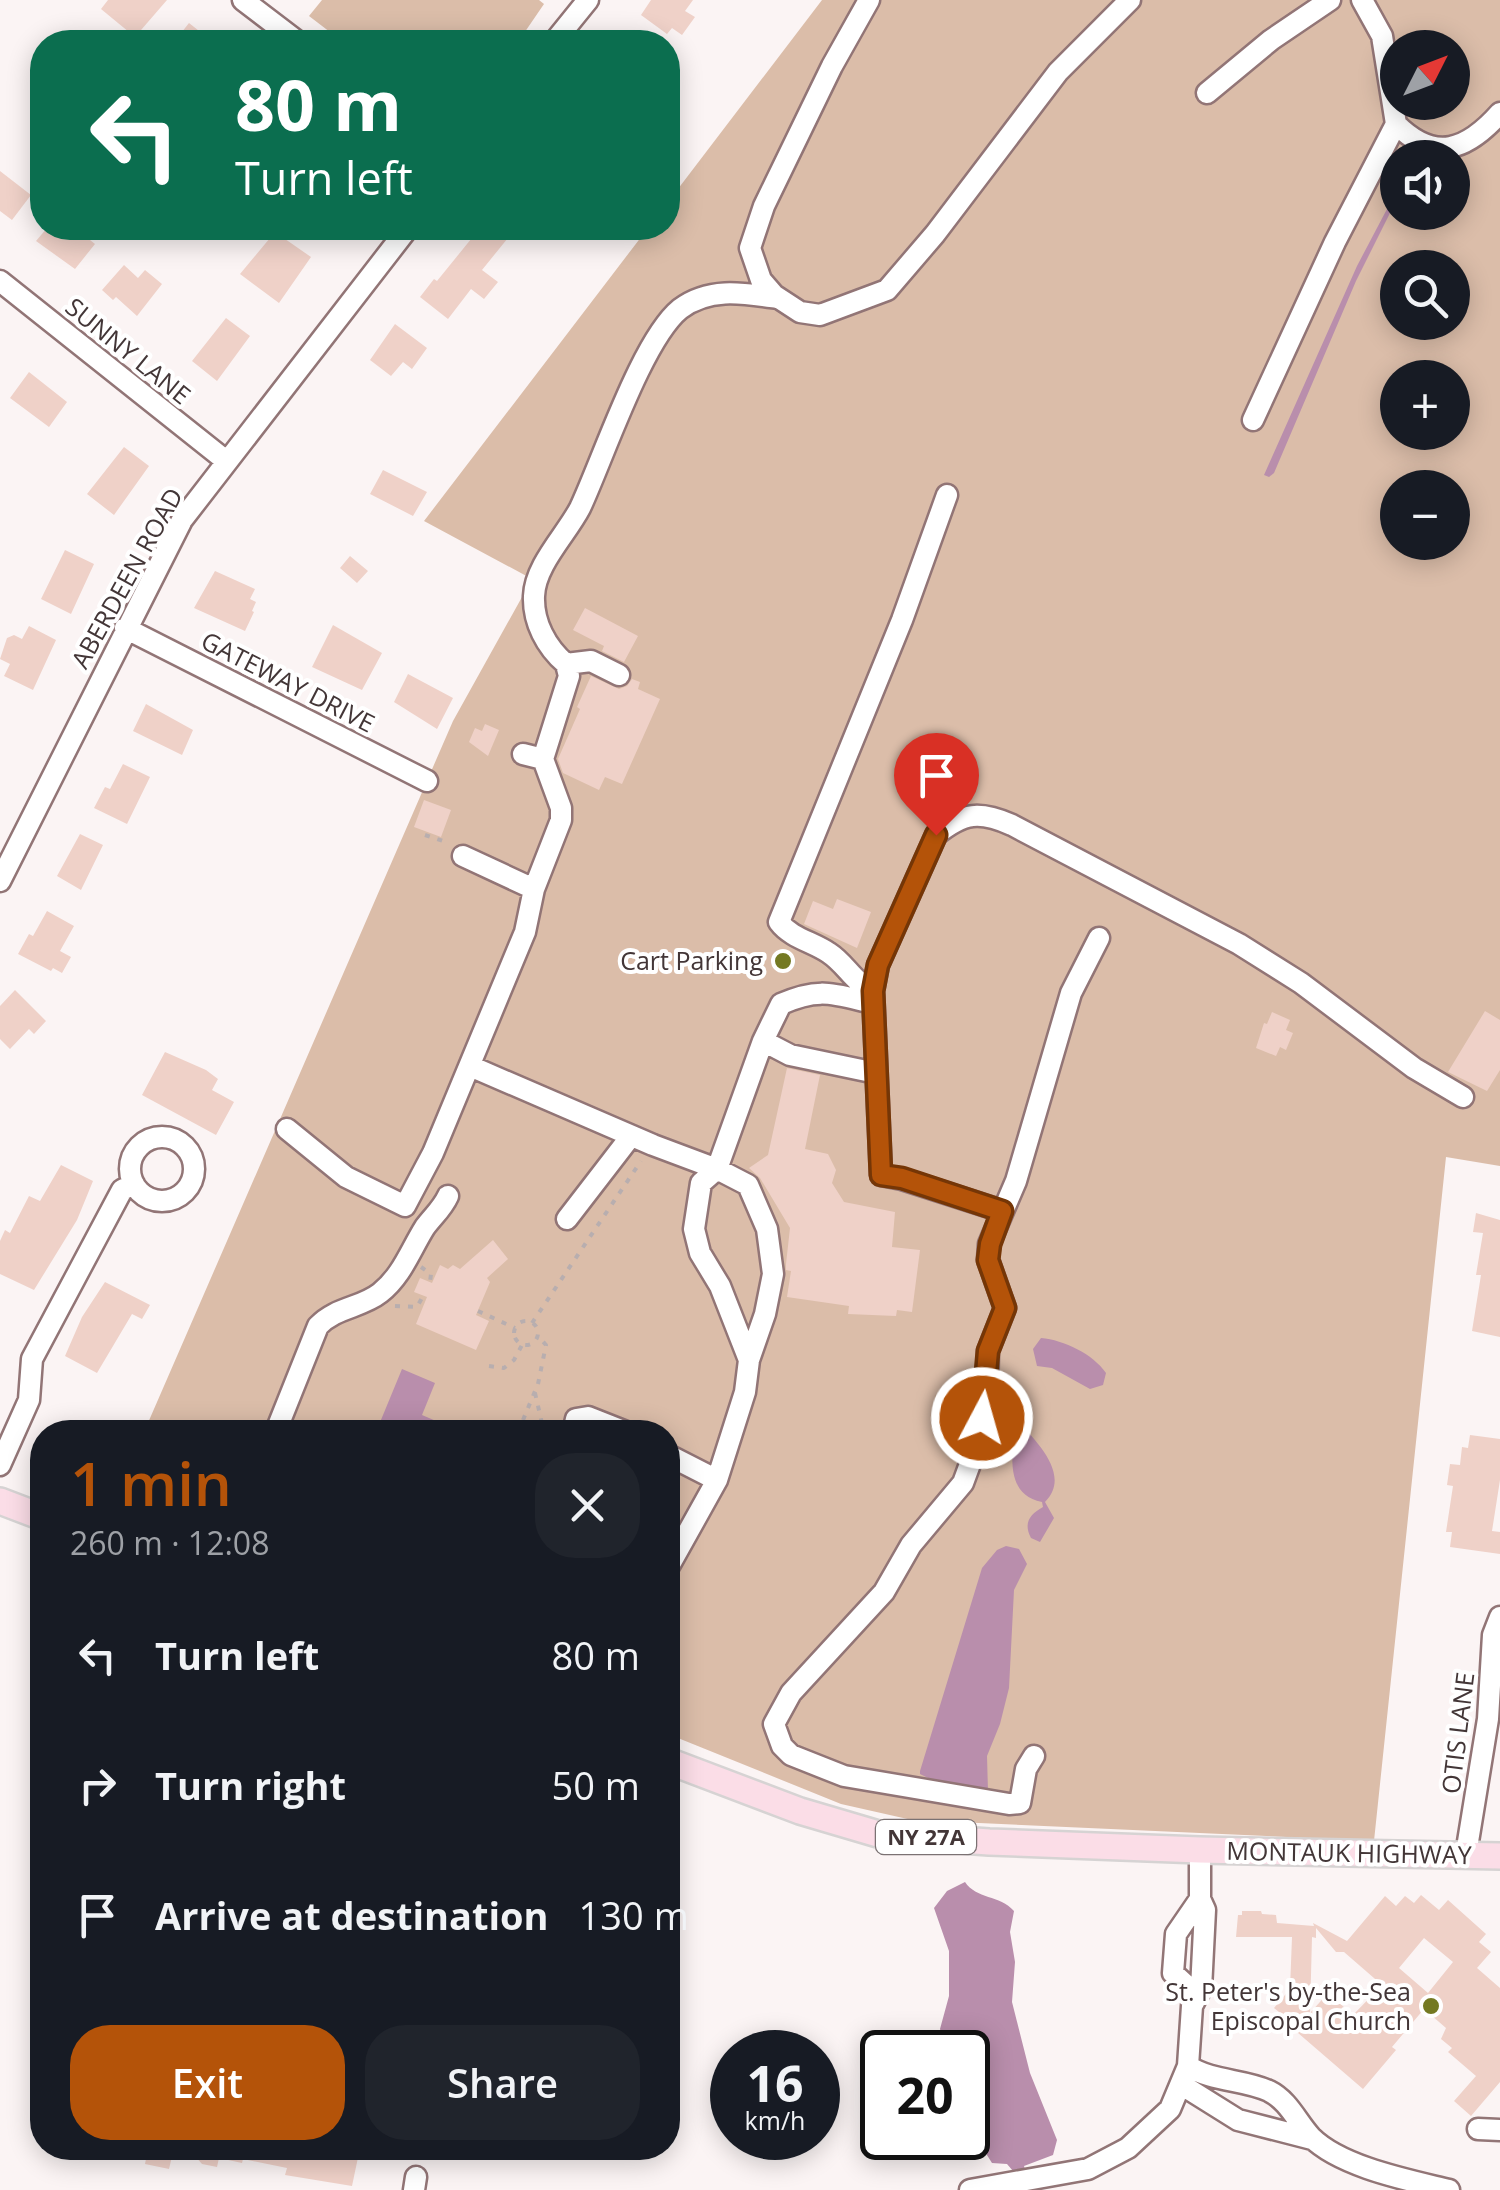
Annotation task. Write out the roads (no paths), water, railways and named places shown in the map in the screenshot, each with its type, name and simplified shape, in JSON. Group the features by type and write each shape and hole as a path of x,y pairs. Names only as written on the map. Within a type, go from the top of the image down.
{"main road":[{"path":"0,1502 30,1513"},
{"name":"NY 27A","path":"680,1766 800,1812 878,1834 1199,1850"},
{"name":"MONTAUK HIGHWAY","path":"1199,1850 1500,1856"}],"street":[{"path":"243,0 282,30"},
{"path":"564,30 588,0"},
{"path":"869,0 832,66 753,232 753,260 761,280 777,298 800,312 820,316 887,290 1058,72 1130,0"},
{"path":"1207,93 1270,40 1330,0"},
{"path":"1253,420 1335,242 1408,133 1382,36 1362,0"},
{"path":"1408,133 1452,148 1484,130 1500,113"},
{"name":"ABERDEEN ROAD","path":"0,881 182,520 399,240"},
{"name":"SUNNY LANE","path":"0,281 225,460"},
{"path":"287,1129 346,1177 405,1206 433,1153 470,1066 524,932 534,889 561,820 562,808 533,756 569,676 566,664 556,656 536,623 534,592 549,557 578,512 651,345 680,310 711,294 741,292 777,298"},
{"path":"873,997 828,952 785,930 778,922 902,620 948,495"},
{"name":"GATEWAY DRIVE","path":"125,628 428,781"},
{"path":"566,664 591,661 619,674"},
{"path":"1002,1211 902,1178 881,1175 873,997 878,965 936,835 952,822 988,815 1240,944 1301,983 1414,1068 1463,1097"},
{"path":"463,856 534,889"},
{"path":"1034,1756 1026,1768 1020,1804 1009,1804 934,1794 881,1780 857,1780 791,1754 782,1746 774,1724 776,1715 804,1678 884,1592 911,1546 954,1496 970,1467 987,1392 988,1351 1005,1308 988,1260 990,1244 1016,1181 1071,994 1099,938"},
{"path":"749,1360 720,1286 700,1254 694,1229 701,1183 717,1169 763,1041 781,1004 806,993 873,997"},
{"path":"763,1041 790,1056 876,1073"},
{"path":"470,1066 748,1185 768,1228 773,1274 765,1314 749,1360 745,1392 718,1480 680,1547"},
{"path":"568,1218 631,1136"},
{"path":"0,1465 28,1400 32,1359 122,1190 134,1184"},
{"path":"280,1420 318,1326 329,1314 380,1294 408,1259 428,1223 441,1212 448,1196"},
{"path":"680,1460 718,1480"},
{"name":"OTIS LANE","path":"1466,1854 1488,1719 1494,1635 1500,1618"},
{"path":"1192,2006 1185,1984 1173,1973 1176,1934 1194,1907 1199,1850"},
{"path":"970,2190 1072,2174 1128,2148 1170,2108 1185,2075 1192,2006 1201,1989 1205,1910 1194,1907"},
{"path":"1185,2075 1200,2074 1270,2092 1290,2109 1312,2138 1342,2158 1448,2190"},
{"path":"1185,2075 1238,2120 1312,2138"},
{"path":"1478,2129 1500,2130"}],"place":[{"name":"Cart Parking","path":"783,961"},
{"name":"St. Peter's by-the-Sea Episcopal Church","path":"1431,2006"}]}
